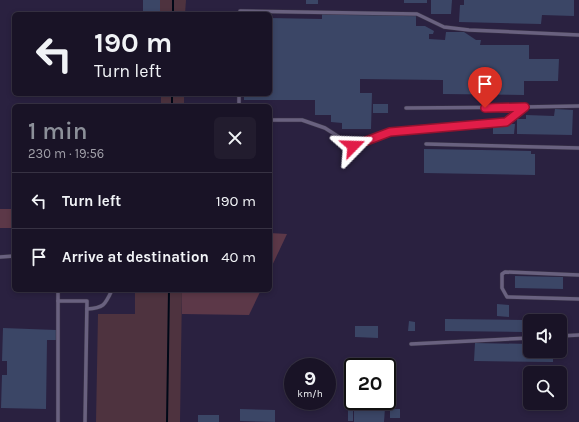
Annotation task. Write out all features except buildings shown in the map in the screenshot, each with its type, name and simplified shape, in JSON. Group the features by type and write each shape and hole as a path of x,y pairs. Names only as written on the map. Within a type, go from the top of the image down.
{"lane":[{"path":"240,12 417,14 444,28 579,35"},
{"path":"406,108 579,106"},
{"path":"272,120 302,120 325,128 353,146 390,132 506,122 525,107"},
{"path":"426,144 579,148"},
{"path":"0,257 12,256"},
{"path":"579,275 505,272 502,274 502,288 507,297 579,300"},
{"path":"58,292 58,422"},
{"path":"87,309 98,308 105,304 111,292"},
{"path":"58,301 87,301 85,422"},
{"path":"567,336 579,335"},
{"path":"411,344 523,338"}],"shaded area":[{"path":"0,0 579,0 579,422 0,422"},
{"path":"160,0 186,0 185,12 160,12"},
{"path":"161,96 184,96 184,104 161,104"},
{"path":"0,209 12,209 12,228 0,228"},
{"path":"272,233 287,234 272,266"},
{"path":"135,292 182,292 180,422 96,422 98,314 135,314"},
{"path":"182,292 260,292 249,315 182,314"}],"waterway":[{"path":"173,0 173,12"},
{"path":"172,96 172,104"},
{"path":"167,422 169,292"}],"route":[{"path":"353,146 390,132 506,122 525,107 485,108"}]}
